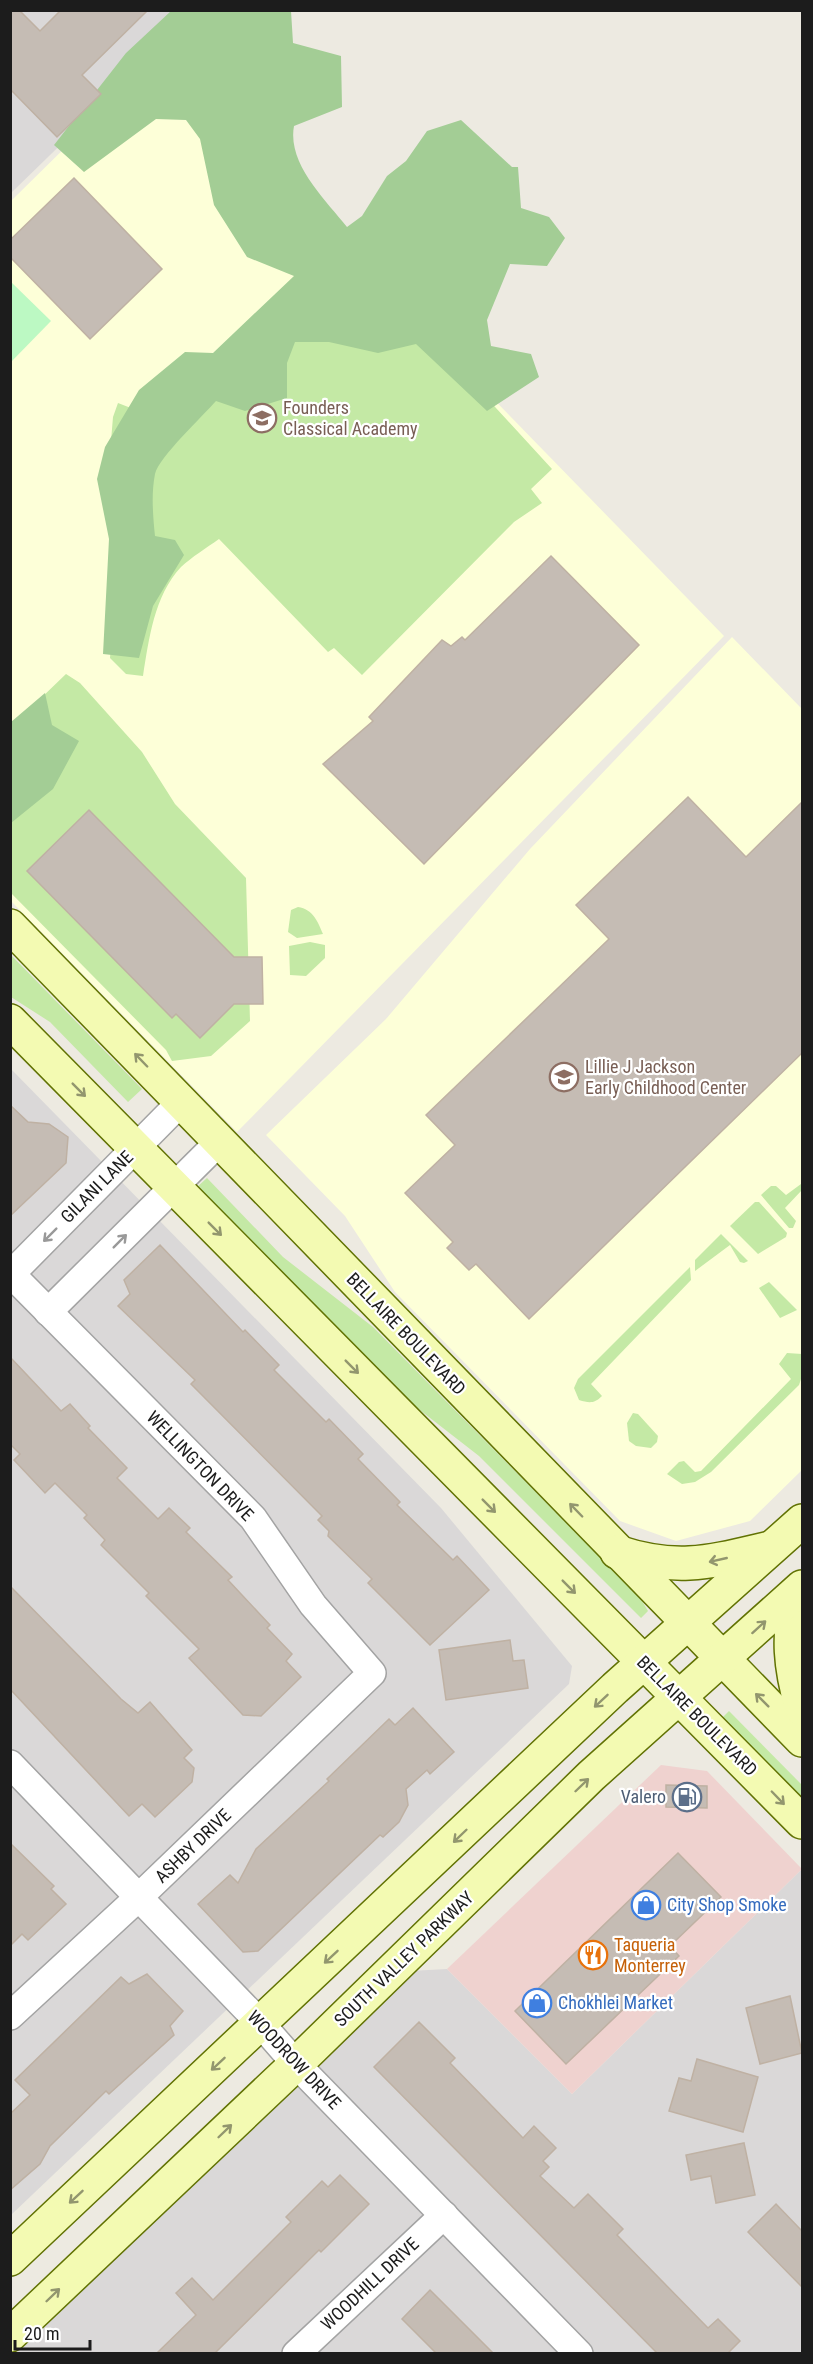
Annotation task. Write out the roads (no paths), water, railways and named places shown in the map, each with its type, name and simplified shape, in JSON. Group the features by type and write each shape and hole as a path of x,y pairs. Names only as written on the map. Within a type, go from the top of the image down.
{"main road":[{"name":"BELLAIRE BOULEVARD","path":"10,926 802,1740"},
{"name":"BELLAIRE BOULEVARD","path":"10,1021 802,1822"},
{"path":"10,2259 645,1663 802,1521"},
{"path":"617,1552 648,1562 700,1564 775,1547"},
{"path":"799,1590 789,1641 795,1683 802,1709"},
{"name":"SOUTH VALLEY PARKWAY","path":"10,2335 296,2064 591,1776 799,1590"}],"street":[{"name":"GILANI LANE","path":"11,1273 182,1101"},
{"path":"48,1312 220,1141"},
{"name":"WELLINGTON DRIVE","path":"11,1273 253,1518 313,1605 372,1673"},
{"name":"ASHBY DRIVE","path":"10,2016 139,1897 372,1673"},
{"name":"WOODROW DRIVE","path":"10,1764 261,2024 296,2064 579,2354"},
{"name":"WOODHILL DRIVE","path":"296,2354 444,2215"}],"place":[{"name":"Founders Classical Academy","path":"262,418"},
{"name":"Lillie J Jackson Early Childhood Center","path":"564,1077"},
{"name":"Valero","path":"687,1797"},
{"name":"City Shop Smoke","path":"646,1905"},
{"name":"Taqueria Monterrey","path":"593,1955"},
{"name":"Chokhlei Market","path":"537,2003"}]}
